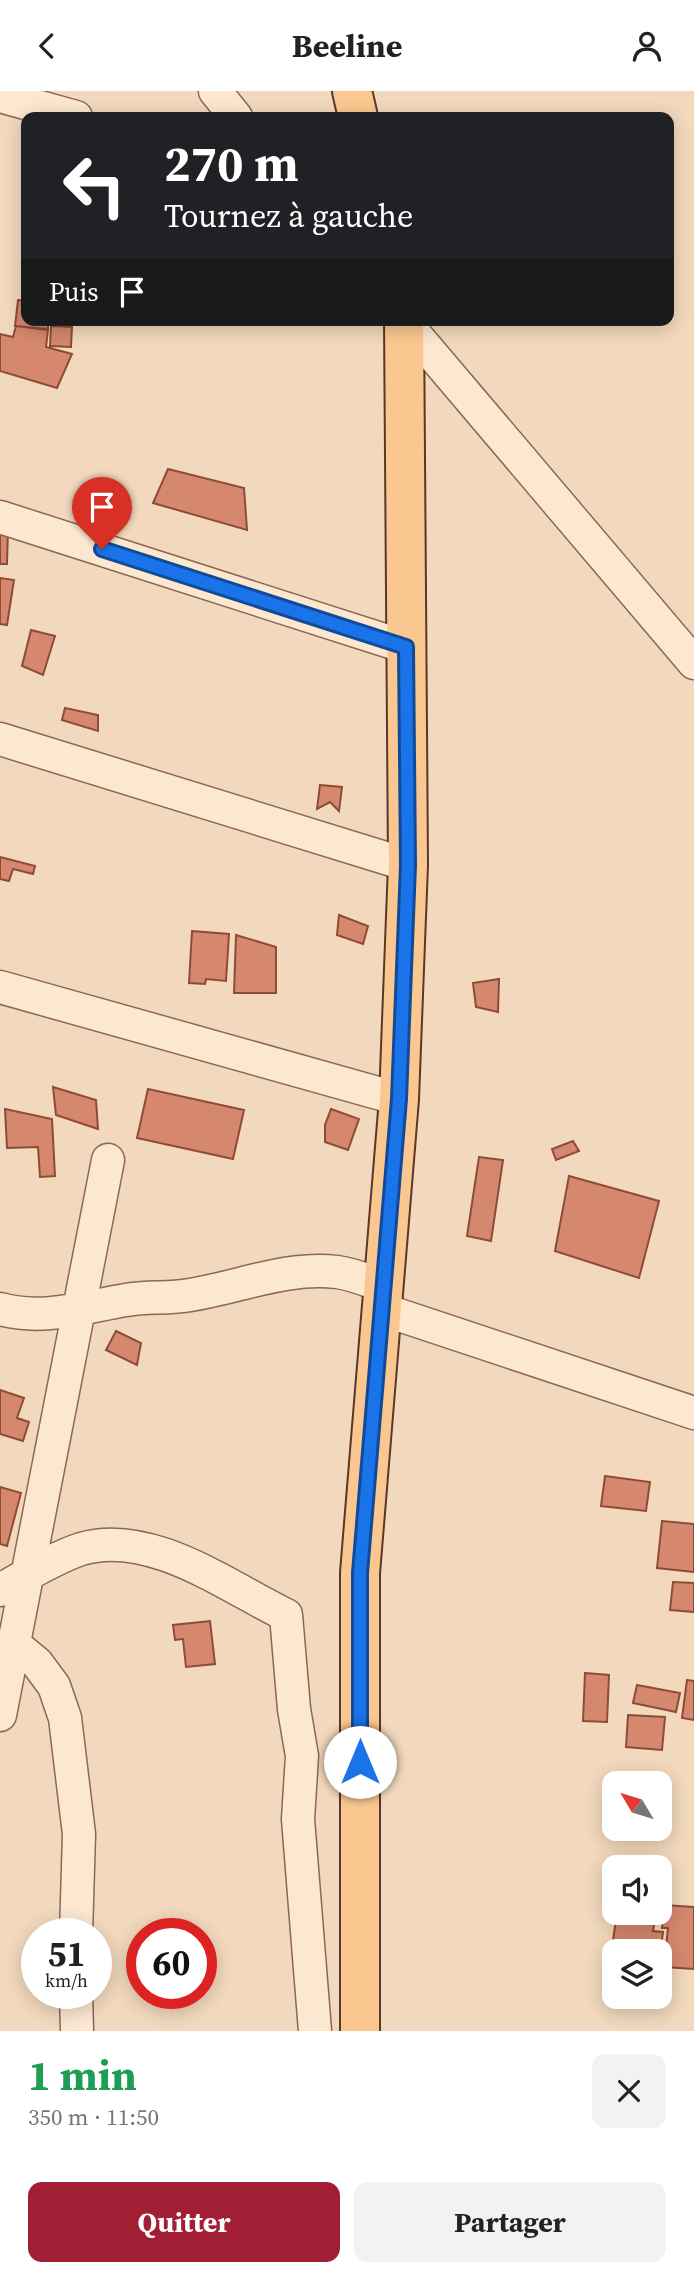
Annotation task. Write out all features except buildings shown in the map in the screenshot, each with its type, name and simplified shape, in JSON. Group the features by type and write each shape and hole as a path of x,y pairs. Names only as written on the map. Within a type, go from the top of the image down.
{"main road":[{"path":"352,91 357,112"},
{"path":"360,2031 360,1573 399,1099 408,865 404,326"}],"street":[{"path":"215,91 232,112"},
{"path":"0,96 58,112"},
{"path":"408,326 694,663"},
{"path":"0,517 406,647"},
{"path":"0,739 408,865"},
{"path":"0,987 399,1099"},
{"path":"0,1715 108,1160"},
{"path":"0,1310 56,1314 130,1299 186,1296 235,1288 276,1275 315,1271 340,1272 382,1298 694,1413"},
{"path":"0,1590 82,1549 116,1546 149,1552 205,1570 286,1615 294,1709 302,1756 299,1819 315,2031"},
{"path":"14,1644 43,1670 54,1686 65,1718 79,1833 76,1918"},
{"path":"76,2009 77,2031"}],"route":[{"path":"102,549 406,647 408,865 399,1099 360,1573 360,1762"}]}
